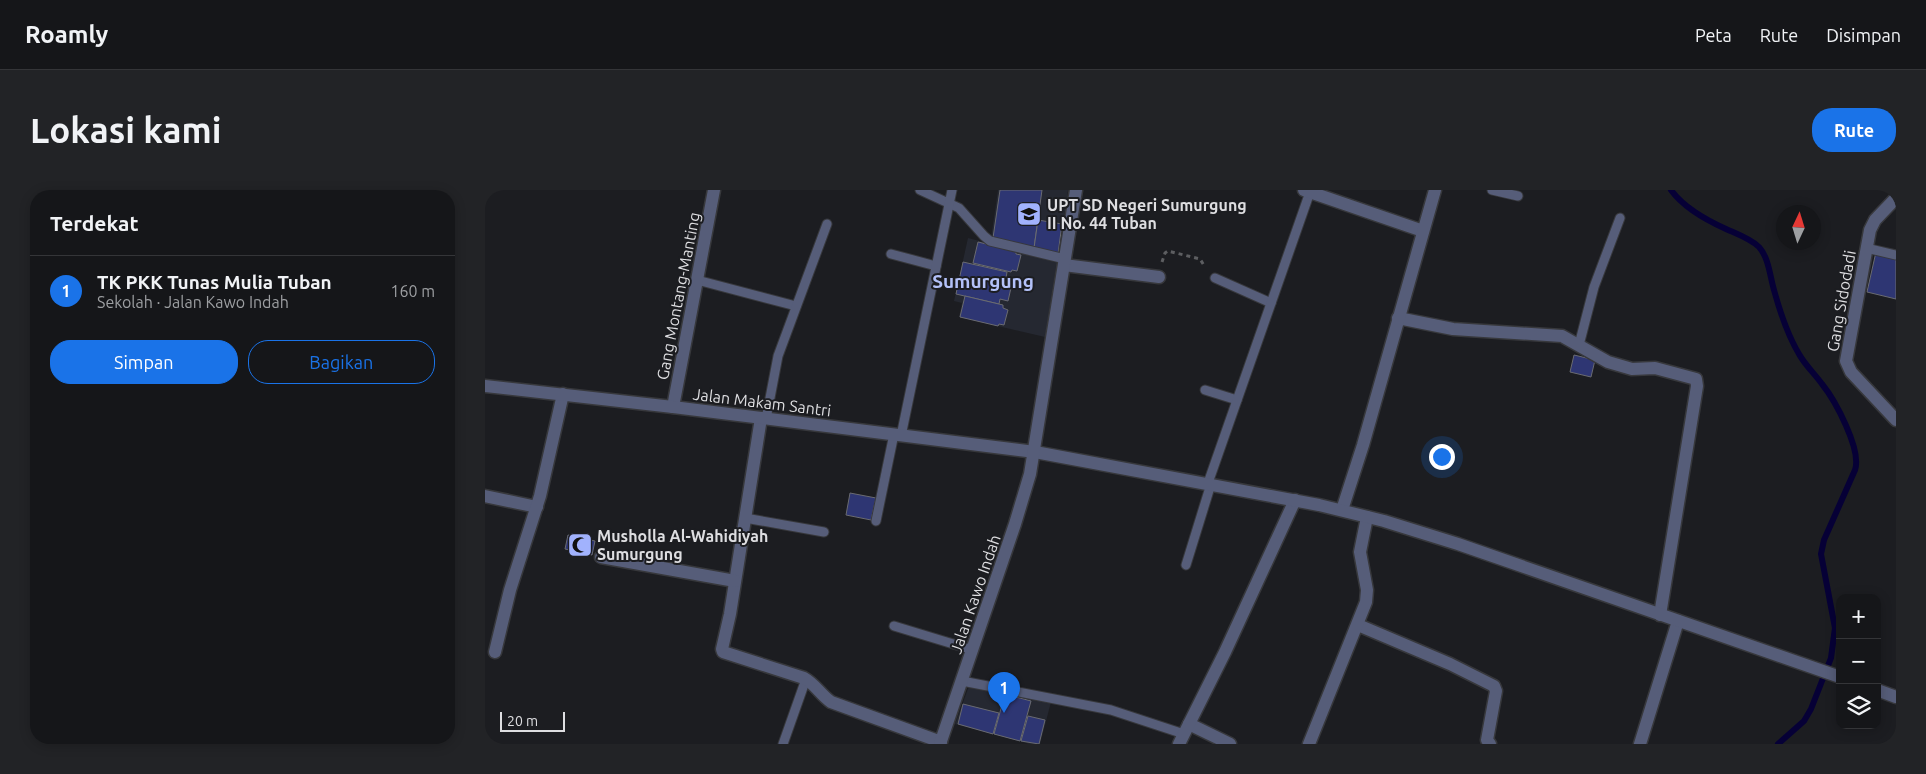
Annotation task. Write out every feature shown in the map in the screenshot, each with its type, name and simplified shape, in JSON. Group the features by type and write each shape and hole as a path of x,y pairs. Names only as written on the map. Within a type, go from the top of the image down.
{"street":[{"name":"Gang Montang-Manting","path":"673,407 714,190"},
{"name":"Jalan Kawo Indah","path":"941,743 1022,502 1035,452 1076,190"},
{"path":"1342,510 1363,445 1435,190"},
{"path":"1307,191 1423,231"},
{"name":"Gang Sidodadi","path":"1896,198 1873,223 1866,248 1846,360 1851,372 1896,420"},
{"path":"1065,262 1159,277"},
{"path":"1398,318 1453,329 1562,336 1608,362 1632,369 1655,368 1697,380 1660,615"},
{"name":"Jalan Makam Santri","path":"485,386 673,407 1035,452 1210,483 1342,510 1458,544 1836,676"},
{"path":"495,652 510,590 537,508 563,394"},
{"path":"763,418 730,614 722,648 723,652 806,679 831,702 941,743"},
{"path":"485,496 537,508"},
{"path":"1230,744 1184,734 1295,500"},
{"path":"1309,744 1358,625 1367,598 1360,552 1367,517"},
{"path":"601,557 735,581"},
{"path":"1640,744 1678,621"},
{"path":"1358,625 1433,656 1494,686 1496,692 1488,736 1490,744"},
{"path":"1881,692 1896,697"}],"lane":[{"path":"920,190 962,210 990,241 1065,262"},
{"path":"876,521 898,435 952,190"},
{"path":"1492,190 1518,196"},
{"path":"1187,565 1210,483 1307,191"},
{"path":"1579,345 1594,287 1620,218"},
{"path":"763,418 778,356 827,224"},
{"path":"1866,248 1896,255"},
{"path":"891,254 936,266"},
{"path":"1215,278 1271,303"},
{"path":"697,280 796,306"},
{"path":"1205,390 1237,400"},
{"path":"745,518 824,532"},
{"path":"894,626 973,650"},
{"path":"783,744 806,679"},
{"path":"963,681 1111,710 1184,734"}],"path":[{"path":"1159,277 1167,251 1200,259 1208,273 1215,278"}],"shaded area":[{"name":"UPT SD Negeri Sumurgung II No. 44 Tuban","path":"998,190 1068,190 1058,254 991,238"},
{"path":"968,238 1057,261 1045,337 959,317 962,303 954,301"},
{"path":"969,686 1051,702 1040,744 1030,744 955,724"}],"building":[{"path":"1000,190 1042,190 1034,248 993,238"},
{"path":"1038,220 1062,224 1058,254 1034,248"},
{"path":"978,242 1016,251 1016,254 1021,255 1017,271 1012,270 1011,272 973,263"},
{"path":"1876,252 1896,256 1896,299 1867,292"},
{"path":"963,262 1007,272 1006,278 1013,279 1008,301 1000,299 999,304 956,294"},
{"path":"965,296 1003,305 1003,308 1008,310 1004,325 999,324 998,326 960,317"},
{"path":"1574,355 1595,360 1591,377 1570,372"},
{"path":"850,493 876,498 871,520 846,515"},
{"name":"Musholla Al-Wahidiyah Sumurgung","path":"568,535 595,541 592,555 565,549"},
{"path":"1005,694 1031,701 1020,741 994,734"},
{"path":"963,704 999,713 993,734 958,724"},
{"path":"1028,716 1045,720 1039,744 1021,741"}],"waterway":[{"path":"1671,190 1696,213 1748,239 1762,251 1767,262 1781,315 1791,339 1801,358 1834,401 1855,450 1855,470 1824,540 1821,554 1835,628 1831,658 1811,709 1804,721 1778,744"}],"place":[{"name":"UPT SD Negeri Sumurgung II No. 44 Tuban","path":"1029,214"},
{"name":"Musholla Al-Wahidiyah Sumurgung","path":"580,545"},
{"name":"TK PKK Tunas Mulia Tuban","path":"1004,713"}],"district":[{"name":"Sumurgung","path":"983,281"}]}
